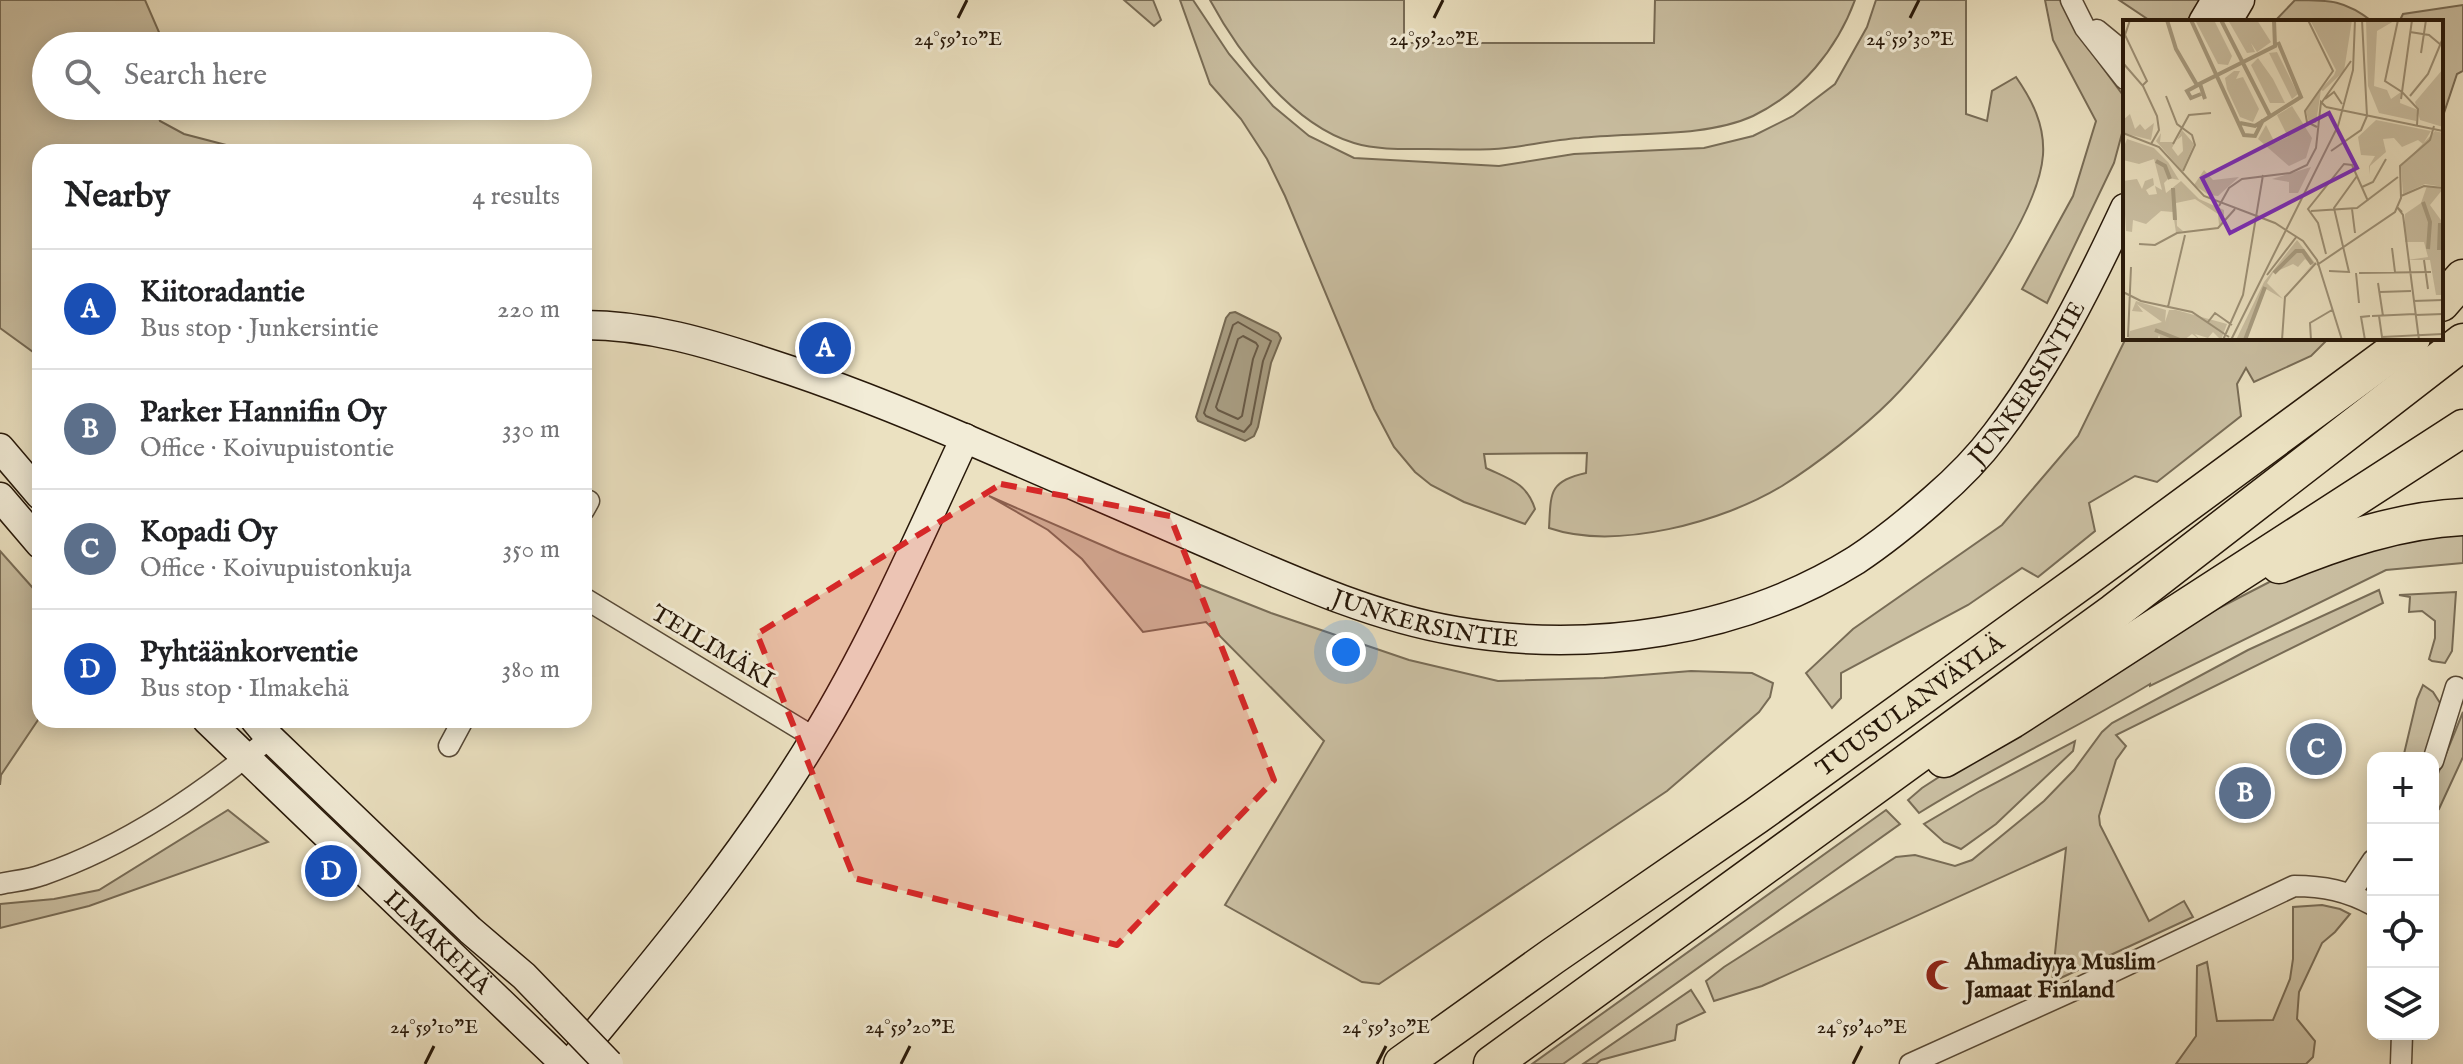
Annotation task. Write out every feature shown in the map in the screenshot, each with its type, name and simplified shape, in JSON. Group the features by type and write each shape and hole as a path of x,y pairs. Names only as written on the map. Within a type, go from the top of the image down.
{"highway":[{"path":"2443,301 2463,278"},
{"path":"2443,312 2463,295"},
{"name":"TUUSULANVÄYLÄ","path":"1402,1064 1756,816 2099,569 2409,340"},
{"name":"TUUSULANVÄYLÄ","path":"1492,1064 2114,612 2463,342"},
{"path":"1780,854 2012,720 2463,428"},
{"path":"2206,593 2374,532 2440,518 2463,517"}],"main road":[{"path":"2204,20 2216,0"},
{"path":"2228,20 2240,0"},
{"name":"JUNKERSINTIE","path":"592,325 617,325 700,340 821,380 965,438 1312,589 1390,615 1454,631 1522,639 1599,639 1665,631 1729,616 1785,596 1854,561 1907,523 1954,481 1994,438 2029,388 2065,329 2123,212"},
{"path":"567,1064 710,893 815,738 874,630 965,438"},
{"path":"0,448 32,486"},
{"path":"0,497 32,535"},
{"name":"ILMAKEHÄ","path":"215,728 567,1064"},
{"name":"ILMAKEHÄ","path":"262,729 458,919 524,976 609,1064"}],"street":[{"path":"2073,4 2104,38 2123,52"},
{"path":"2073,4 2085,28 2123,76"},
{"name":"TEILIMÄKI","path":"592,603 815,738"},
{"path":"2436,752 2456,687"},
{"path":"449,746 459,728"},
{"path":"0,884 41,876 101,850 169,813 245,758 262,729"},
{"path":"2351,893 2367,869"},
{"path":"1910,1064 2294,886 2324,886 2351,893 2367,902"},
{"path":"2401,1064 2402,1040"}],"highlighted area":[{"path":"1001,484 1170,516 1274,780 1117,945 854,878 757,634"}],"shaded area":[{"path":"0,0 145,0 159,32 32,32 32,120 160,120 184,134 222,144 32,144 32,351 0,328"},
{"path":"1124,0 1153,0 1161,20 1154,26"},
{"path":"1180,0 1193,0 1229,54 1273,106 1309,136 1354,158 1499,166 1574,154 1704,148 1753,136 1793,116 1835,84 1867,27 1876,0 1966,0 1966,114 1987,121 1992,91 2016,77 2036,113 2042,133 2043,155 2037,183 2024,215 1983,285 1911,378 1853,434 1782,486 1730,511 1668,529 1637,534 1576,534 1549,528 1550,506 1558,485 1586,473 1587,453 1484,454 1486,468 1516,483 1532,500 1535,509 1525,524 1464,502 1431,485 1394,447 1374,409 1285,196 1267,159 1241,119 1210,84"},
{"path":"1210,0 1404,0 1404,43 1654,43 1655,0 1855,0 1838,36 1815,68 1787,95 1753,116 1691,131 1579,138 1476,150 1381,148 1354,143 1331,134 1310,121 1270,85 1236,43"},
{"path":"2045,0 2060,0 2084,42 2123,95 2123,130 2114,163 2047,303 2022,289 2073,196 2096,121 2053,40"},
{"path":"2119,0 2204,0 2193,20 2149,20"},
{"path":"2295,0 2318,0 2354,9 2370,20 2276,20"},
{"path":"2463,5 2463,71 2457,74 2443,116 2443,20 2400,20 2403,14"},
{"path":"2125,340 2327,340 2311,356 2254,382 2246,368 2237,384 2241,416 2157,482 2135,476 2089,503 2095,531 2038,577 2022,568 1968,605 1841,673 1841,698 1832,708 1806,673 1853,629 2002,525 2078,436"},
{"path":"989,496 1120,553 1271,613 1409,660 1498,681 1604,678 1691,671 1752,673 1773,683 1770,697 1759,712 1667,791 1379,984 1362,982 1225,905 1324,741 1206,622 1143,632 1082,559 1048,530"},
{"path":"2463,530 2463,563 2386,570 2150,684 1919,813 1908,800 2024,722 2219,608 2281,576 2322,559"},
{"path":"0,551 32,587 33,728 1,775 0,785"},
{"path":"2379,590 2383,603 2116,735 2126,746 2116,760 2099,816 2100,825 2149,921 2184,901 2193,917 2052,982 2066,848 1762,986 1714,1001 1706,981 1896,857 1915,855 1955,866 1972,860 2044,801 2112,723 2248,650"},
{"path":"2456,592 2452,651 2445,663 2432,661 2429,659 2435,638 2435,621 2422,611 2409,612 2410,597 2399,595"},
{"path":"2423,685 2433,692 2440,703 2439,720 2427,752 2404,752"},
{"path":"2463,712 2463,757 2439,809 2439,771"},
{"path":"2075,741 2073,751 1996,824 1961,849 1944,842 1924,824 1980,791"},
{"path":"228,810 268,842 89,906 0,928 0,904 54,899 99,890"},
{"path":"1886,810 1900,824 1563,1064 1532,1064"},
{"path":"2322,905 2350,914 2322,943 2299,992 2297,1019 2315,1041 2313,1057 2306,1064 2176,1064 2196,1036 2197,966 2207,962 2217,1021 2273,1020 2290,979 2293,907"},
{"path":"1691,990 1705,1012 1677,1025 1675,1040 1596,1064 1583,1064"}],"water":[{"path":"1235,312 1278,333 1281,338 1271,363 1258,427 1254,436 1245,441 1198,421 1196,417 1226,318"}],"place":[{"name":"Kiitoradantie","path":"825,348"},
{"name":"Kopadi Oy","path":"2316,749"},
{"name":"Parker Hannifin Oy","path":"2245,793"},
{"name":"Pyhtäänkorventie","path":"331,871"},
{"name":"Ahmadiyya Muslim Jamaat Finland","path":"1941,975"}]}
